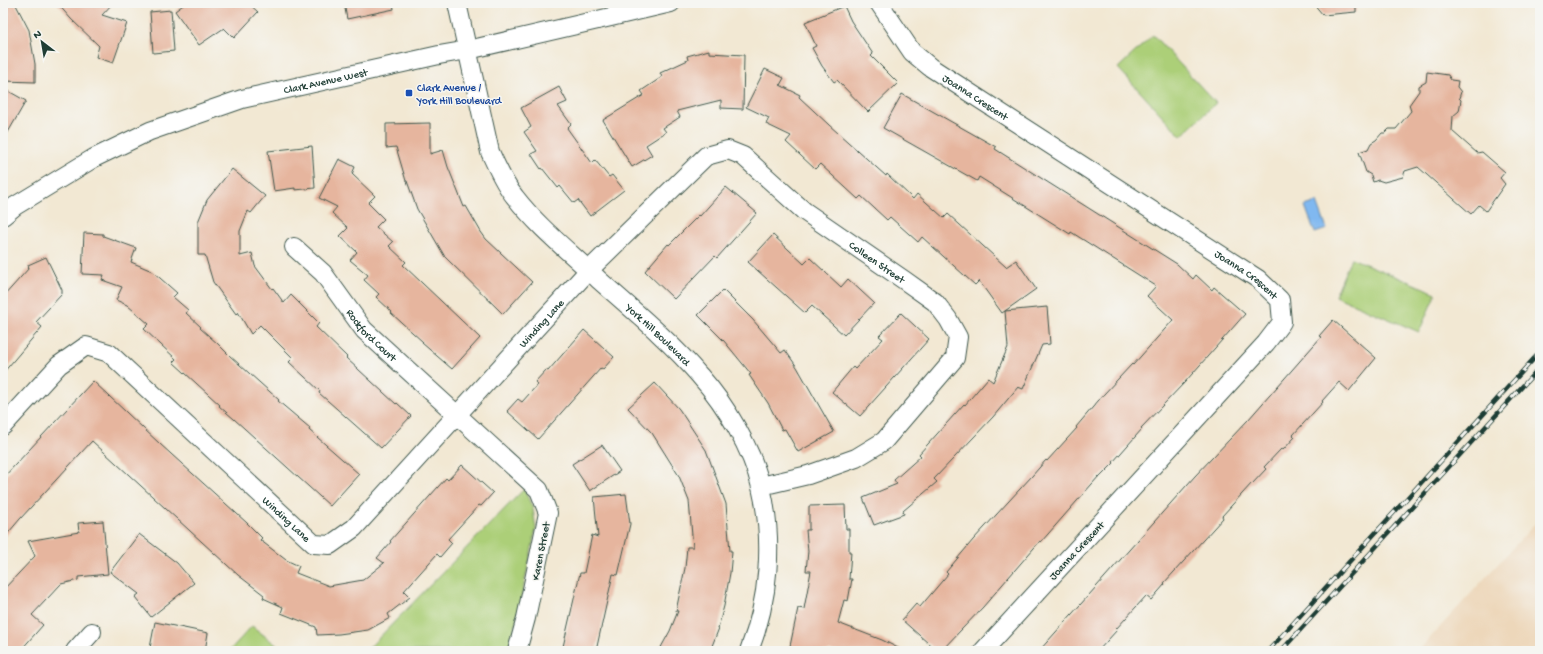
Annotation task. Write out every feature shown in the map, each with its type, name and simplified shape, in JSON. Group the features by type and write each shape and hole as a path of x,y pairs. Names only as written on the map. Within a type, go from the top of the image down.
{"street":[{"name":"York Hill Boulevard","path":"457,3 490,152 500,174 514,196 531,216 666,340 701,376 723,406 746,444 761,486 767,523 768,564 763,602 755,635 749,651"},
{"name":"Clark Avenue West","path":"3,216 15,206 94,158 150,131 242,99 439,55 468,50 671,3"},
{"name":"Joanna Crescent","path":"879,3 912,52 930,67 1258,279 1280,300 1282,322 1266,343 983,651"},
{"name":"Colleen Street","path":"589,270 706,156 728,150 743,156 804,211 935,302 948,319 958,337 954,358 884,441 856,458 808,475 761,486"},
{"name":"Rockford Court","path":"294,247 323,274 364,330 458,414"},
{"name":"Winding Lane","path":"3,426 59,365 86,346 109,353 314,544 330,545 354,528 589,270"},
{"name":"Karen Street","path":"458,414 534,484 539,490 548,513 526,618 517,651"},
{"path":"75,651 92,632"}],"shaded area":[{"path":"1540,518 1540,651 1418,651"}],"green space":[{"path":"1153,35 1216,103 1181,136 1118,68"},
{"path":"1351,258 1436,293 1419,332 1335,296"},
{"path":"524,489 533,509 536,529 510,651 366,651"},
{"path":"252,626 284,651 229,651"}],"water":[{"path":"1317,202 1327,229 1315,233 1305,206"}],"building":[{"path":"3,3 15,3 29,30 35,64 35,82 3,81"},
{"path":"57,3 113,3 102,15 127,23 113,63 96,57 99,46"},
{"path":"186,3 248,3 258,12 234,38 224,28 199,45 175,11"},
{"path":"344,3 393,3 394,9 347,19"},
{"path":"1313,3 1356,3 1356,12 1323,15"},
{"path":"844,6 851,21 873,54 871,56 898,83 868,112 837,80 834,82 822,66 812,48 816,46 805,22"},
{"path":"171,10 174,51 153,53 150,12"},
{"path":"709,50 709,53 744,55 743,109 721,108 721,100 677,111 680,117 663,128 666,132 646,145 652,155 632,167 603,120 644,95 641,91 662,77 660,73 688,60 687,56"},
{"path":"765,69 784,78 780,85 800,95 799,97 829,125 886,176 887,174 913,199 917,194 944,218 948,214 1006,267 1016,260 1036,289 1002,313 979,281 975,285 922,237 918,242 890,217 887,220 861,196 858,199 820,164 815,169 786,142 791,136 766,124 769,118 746,107"},
{"path":"1427,72 1448,75 1451,80 1458,81 1457,87 1461,92 1459,98 1461,100 1459,111 1453,116 1452,131 1477,153 1482,152 1505,172 1500,178 1505,184 1486,211 1479,205 1471,214 1418,167 1405,171 1403,177 1384,182 1378,180 1373,182 1371,175 1366,172 1359,152 1368,149 1371,143 1382,133 1385,133 1389,129 1396,129 1411,111 1409,105 1419,91 1419,86 1426,82"},
{"path":"559,87 567,102 558,106 571,124 567,128 592,163 595,160 609,177 612,175 624,190 590,216 578,200 574,203 560,186 558,188 542,168 541,169 531,154 537,151 524,132 531,127 521,108"},
{"path":"3,88 26,101 3,141"},
{"path":"902,94 996,147 995,149 1177,264 1193,279 1196,275 1212,290 1214,287 1245,314 1185,382 1141,428 1142,429 1113,462 1114,463 1100,477 1099,476 983,607 941,651 937,651 902,620 916,604 920,607 948,574 946,572 973,540 1077,428 1076,427 1104,394 1132,364 1133,365 1173,320 1147,296 1156,286 1071,232 1070,234 979,177 977,181 883,128"},
{"path":"430,123 430,154 443,150 464,207 466,206 486,239 532,282 503,314 445,257 417,209 406,181 396,147 386,148 386,124"},
{"path":"312,146 315,188 295,190 295,188 274,191 268,151"},
{"path":"339,159 355,167 352,174 375,196 368,203 384,219 376,227 393,242 389,246 406,262 403,265 480,338 452,369 422,343 423,342 376,297 379,294 364,280 368,275 350,260 357,252 340,236 348,228 332,213 337,207 319,198"},
{"path":"232,169 265,196 251,213 248,211 240,231 240,256 252,253 255,266 284,303 291,295 319,323 316,327 347,357 346,358 411,416 381,448 319,393 320,391 289,362 293,358 260,325 251,334 238,312 236,314 213,282 205,255 198,255 198,222 207,200"},
{"path":"726,187 757,213 717,258 715,256 674,299 645,271 668,244 669,245 699,215 700,216"},
{"path":"84,233 103,234 103,236 136,248 131,262 152,271 177,293 173,297 188,310 186,313 201,327 200,328 279,400 278,401 310,428 309,430 359,474 330,506 219,406 220,405 173,362 176,359 144,329 149,324 127,305 116,300 122,287 102,280 104,275 82,274"},
{"path":"773,235 804,264 810,258 841,287 848,279 874,303 844,335 812,306 805,313 748,262"},
{"path":"46,257 62,290 62,294 36,322 42,327 3,373 3,297 29,268 28,265"},
{"path":"723,290 753,320 781,353 785,350 797,367 834,432 798,452 785,429 782,430 768,403 749,375 751,374 724,341 698,315"},
{"path":"1047,307 1050,344 1042,345 1023,389 1018,387 993,417 934,479 937,482 903,511 904,514 874,525 863,498 897,484 894,480 921,456 919,454 988,378 993,382 1008,347 1005,311"},
{"path":"901,313 929,339 860,416 832,392 853,367 855,369 883,339 879,336"},
{"path":"1333,320 1376,358 1349,391 1339,382 1293,435 1295,437 1264,467 1266,469 1222,516 1223,518 1164,583 1165,584 1151,600 1146,596 1098,651 1039,651 1195,476 1248,420 1321,337 1319,336"},
{"path":"584,330 614,357 603,369 601,368 538,439 507,411 518,399 522,402 538,384 535,382 546,370 548,371"},
{"path":"93,381 247,523 262,538 260,540 286,560 299,566 296,573 329,586 363,580 384,563 377,558 391,542 390,541 446,478 448,480 462,465 493,493 481,506 479,505 448,539 452,543 440,557 437,554 404,591 410,597 388,614 390,618 368,630 317,635 316,627 281,613 283,607 263,598 264,595 238,575 92,441 3,539 3,478"},
{"path":"655,383 679,409 706,450 726,504 730,551 732,551 730,573 719,628 710,651 659,651 670,631 678,611 676,611 685,568 687,547 693,547 689,501 679,476 652,433 628,408"},
{"path":"602,445 620,471 590,491 572,464"},
{"path":"626,494 630,524 618,575 613,574 596,651 562,651 580,573 584,573 592,535 598,537 594,497"},
{"path":"845,505 846,529 849,529 849,552 851,552 849,579 852,579 848,601 844,600 838,623 882,640 904,651 789,651 798,608 804,609 811,571 806,571 808,551 806,530 809,530 809,506"},
{"path":"103,521 108,574 78,577 78,580 61,584 32,615 43,625 20,651 3,651 3,590 35,556 28,541 79,532 78,523"},
{"path":"139,534 177,563 194,583 151,617 135,597 139,594 110,572"},
{"path":"155,622 208,633 205,651 166,651 150,648"}],"railway":[{"path":"1268,651 1540,352"},
{"path":"1281,651 1540,367"}],"place":[{"name":"Clark Avenue / York Hill Boulevard","path":"409,93"}]}
